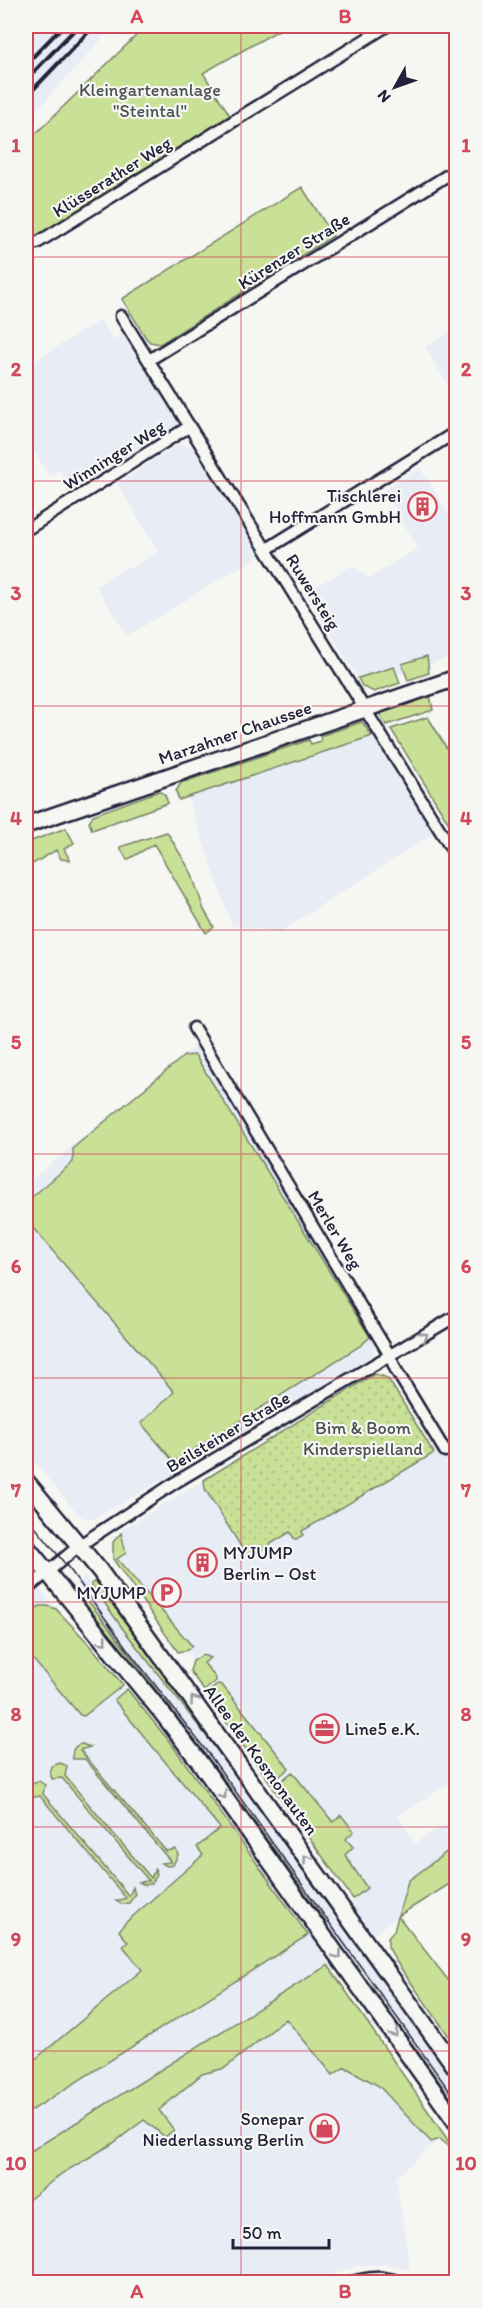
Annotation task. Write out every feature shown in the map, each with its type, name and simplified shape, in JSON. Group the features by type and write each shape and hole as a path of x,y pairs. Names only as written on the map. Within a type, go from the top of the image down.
{"main road":[{"name":"Marzahner Chaussee","path":"26,825 456,678"},
{"name":"Allee der Kosmonauten","path":"26,1481 80,1545 170,1667 456,2068"},
{"path":"26,1546 162,1713 316,1924 456,2122"}],"street":[{"name":"Klüsserather Weg","path":"37,243 387,26"},
{"name":"Kürenzer Straße","path":"149,360 456,170"},
{"name":"Ruwersteig","path":"122,316 456,856"},
{"name":"Winninger Weg","path":"26,530 190,426"},
{"path":"267,549 456,432"},
{"name":"Merler Weg","path":"194,1028 445,1451"},
{"name":"Beilsteiner Straße","path":"26,1590 80,1545 176,1482 456,1316"},
{"path":"352,2283 371,2277 385,2277 400,2283"}],"shaded area":[{"path":"26,26 111,26 26,122"},
{"path":"100,320 113,340 123,334 179,424 71,491 59,470 49,476 26,438 26,360 31,363"},
{"path":"456,328 456,398 425,347"},
{"path":"180,443 193,447 260,555 127,636 96,586 129,566 131,569 159,551 117,484"},
{"path":"420,468 456,525 456,655 371,684 358,678 305,593 351,566 370,578 418,548 384,490"},
{"path":"372,736 434,833 280,932 232,926 188,797"},
{"path":"199,1043 374,1337 375,1346 373,1354 365,1362 94,1519 85,1518 79,1515 26,1452 26,1184"},
{"path":"453,1441 456,1447 456,1779 398,1816 415,1843 456,1818 456,1848 398,1916 358,1946 456,2084 456,2105 348,1953 26,2155 26,2114 327,1924 218,1771 113,1635 76,1583 86,1576 123,1629 225,1760 337,1916 367,1888 345,1855 115,1559 124,1550 121,1530 204,1480 205,1489 249,1558 290,1532 302,1531 419,1448 434,1453"},
{"path":"26,1574 151,1718 270,1881 26,2081"},
{"path":"286,2019 385,2077 440,2139 396,2177 410,2270 387,2264 361,2265 326,2277 319,2282 26,2282 26,2202 111,2132"}],"green space":[{"name":"Kleingartenanlage \"Steintal\"","path":"146,26 286,26 203,73 231,117 26,245 26,143"},
{"path":"302,187 333,236 160,344 150,342 146,338 122,299"},
{"path":"427,656 429,673 408,680 402,664"},
{"path":"394,667 400,683 374,692 362,686 358,678"},
{"path":"430,695 433,710 386,725 380,714 386,710"},
{"path":"428,717 456,764 456,835 391,729"},
{"path":"362,722 372,736 179,800 176,791 181,783 309,740 311,744 321,741 320,736"},
{"path":"159,791 165,795 168,803 92,830 89,822 93,815"},
{"path":"66,828 74,843 64,849 70,860 61,859 56,850 26,868 26,843"},
{"path":"167,832 191,872 204,910 214,927 206,933 154,844 127,860 120,847"},
{"path":"195,1055 370,1337 360,1346 174,1462 141,1423 174,1392 26,1220 26,1202 73,1162 73,1148 184,1056"},
{"name":"Bim & Boom Kinderspielland","path":"374,1374 389,1380 434,1453 302,1531 303,1535 295,1540 290,1532 248,1558 205,1489 204,1480"},
{"path":"121,1533 126,1553 117,1559 192,1646 187,1650 178,1652 113,1559 113,1542"},
{"path":"96,1580 148,1654 177,1685 340,1914 337,1916 225,1760 123,1629 91,1584"},
{"path":"81,1591 218,1771 327,1923 324,1926 74,1597"},
{"path":"40,1606 56,1609 123,1685 84,1716 80,1715 26,1651 26,1614"},
{"path":"203,1655 210,1658 204,1663 216,1678 216,1681 204,1691 190,1671 193,1661"},
{"path":"218,1684 222,1685 289,1768 271,1784 206,1694"},
{"path":"127,1689 173,1746 308,1935 26,2114 26,2067 142,1970 123,1946 128,1942 119,1931 124,1924 203,1855 197,1847 220,1828 114,1700"},
{"path":"82,1744 90,1747 80,1750 166,1851 176,1849 178,1855 173,1865 167,1866 161,1863 171,1862 85,1759 73,1759 74,1749"},
{"path":"60,1763 67,1766 65,1776 151,1878 155,1869 157,1875 152,1883 145,1885 139,1882 149,1881 62,1778 52,1779 50,1773 52,1766"},
{"path":"292,1772 333,1822 341,1815 354,1831 346,1839 353,1847 345,1855 367,1888 353,1899 273,1788"},
{"path":"39,1781 45,1785 43,1794 129,1896 133,1887 135,1895 129,1903 121,1904 116,1901 126,1898 40,1796 30,1798 28,1792 30,1785"},
{"path":"456,1845 456,1880 398,1916 408,1881"},
{"path":"398,1916 456,1990 456,2046 395,1960 388,1946 388,1938 394,1931"},
{"path":"328,1965 456,2152 440,2139 431,2142 379,2086 345,2067 333,2075 286,2019 225,2068 202,2074 159,2110 174,2130 165,2137 144,2120 112,2144 61,2174 26,2202 26,2154"},
{"path":"366,1979 456,2105 456,2113 363,1981"}],"tram line":[{"path":"26,1516 71,1571 128,1650 211,1757 456,2100"}],"railway":[{"path":"26,36 36,26"},
{"path":"26,64 63,26"},
{"path":"26,80 78,26"},
{"path":"26,97 94,26"}],"place":[{"name":"Tischlerei Hoffmann GmbH","path":"422,506"},
{"name":"MYJUMP Berlin – Ost","path":"202,1563"},
{"name":"MYJUMP","path":"167,1593"},
{"name":"Line5 e.K.","path":"324,1729"},
{"name":"Sonepar Niederlassung Berlin","path":"325,2129"}]}
